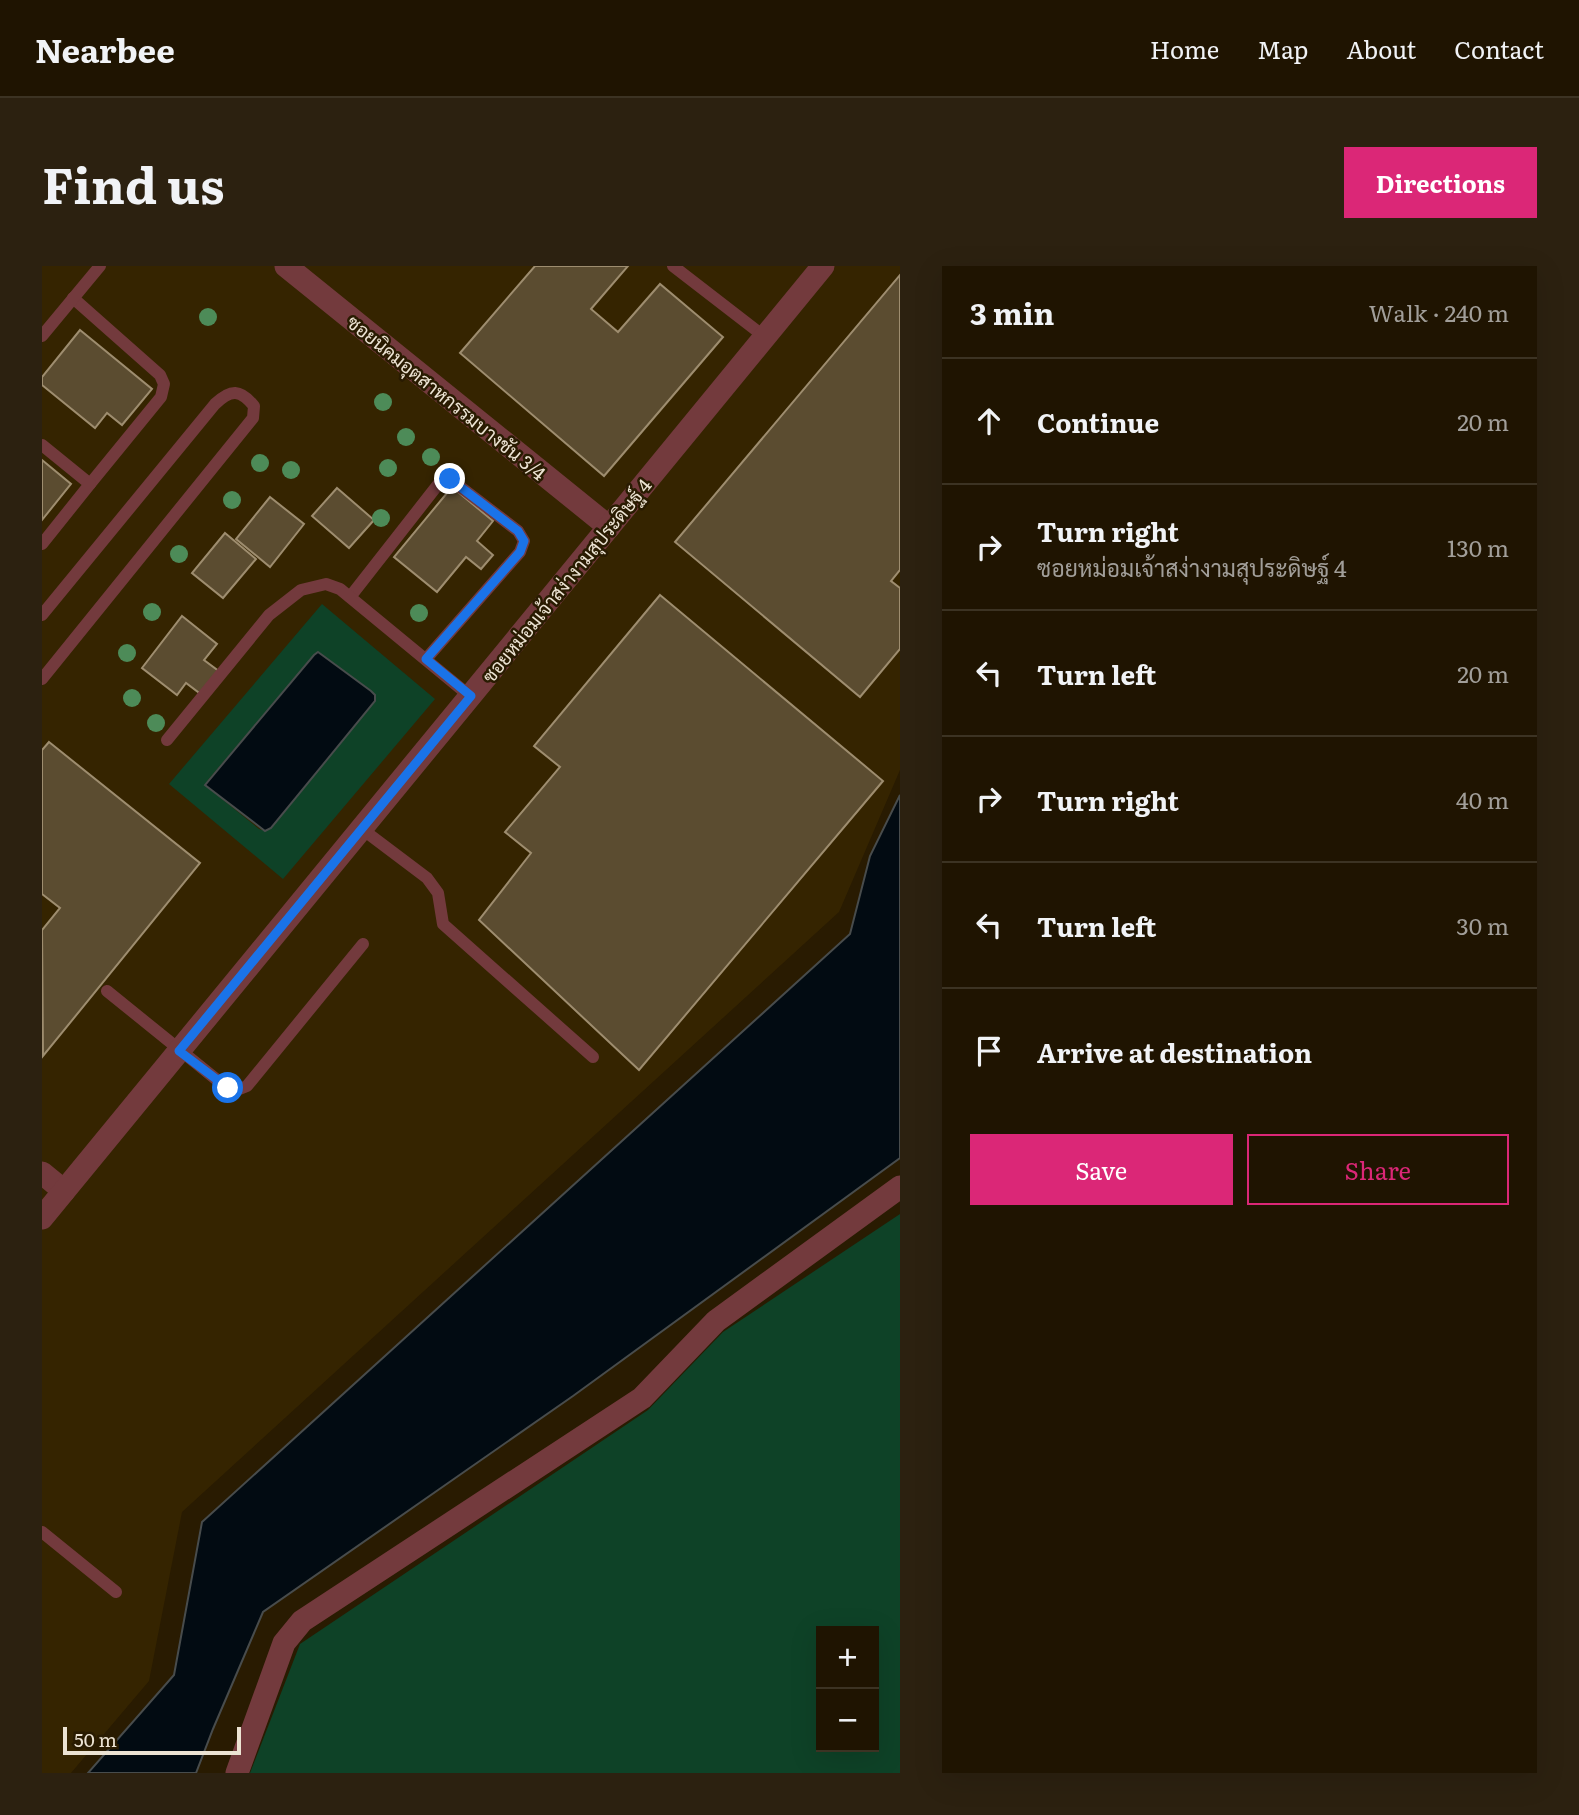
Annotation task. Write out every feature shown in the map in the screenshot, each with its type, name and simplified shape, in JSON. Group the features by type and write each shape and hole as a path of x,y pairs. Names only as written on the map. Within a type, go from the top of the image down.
{"street":[{"name":"ซอยนิคมอุตสาหกรรมบางชัน 3/4","path":"286,266 609,527"},
{"name":"ซอยหม่อมเจ้าสง่างามสุประดิษฐ์ 4","path":"42,1218 823,266"},
{"path":"42,1173 64,1191"},
{"path":"237,1773 284,1643 302,1620 642,1398 716,1321 900,1187"}],"lane":[{"path":"42,335 100,266"},
{"path":"673,266 765,337"},
{"path":"42,544 161,397 164,384 160,376 73,298"},
{"path":"42,615 215,404 225,395 236,393 246,396 254,407 253,418 42,679"},
{"path":"42,444 90,484"},
{"path":"350,597 440,482 450,479 518,531 524,541 520,552 426,659"},
{"path":"167,740 269,615 301,590 326,584 340,589 471,696"},
{"path":"362,829 427,878 438,893 443,924 593,1057"},
{"path":"107,991 179,1051 228,1088 237,1090 247,1086 363,944"},
{"path":"42,1532 116,1592"}],"shaded area":[{"path":"42,266 900,266 900,770 839,912 182,1512 149,1681 71,1773 42,1773"},
{"path":"318,652 371,691 375,695 375,701 271,828 265,831 205,785"},
{"path":"900,795 900,1158 573,1396 263,1612 196,1773 88,1773 174,1675 202,1522 850,934 870,856"}],"green space":[{"path":"322,604 435,699 283,879 169,784","holes":["314,655 375,701 271,828 265,831 259,829 206,786 208,780"]},
{"path":"900,1214 900,1773 250,1773 300,1644 648,1410 723,1332"}],"building":[{"path":"535,266 628,266 591,309 618,332 660,284 723,337 604,476 460,353"},
{"path":"900,275 900,570 891,581 900,588 900,649 860,697 675,542"},
{"path":"80,330 152,389 122,425 107,413 95,428 42,385 42,377"},
{"path":"42,460 71,484 42,520"},
{"path":"452,487 493,521 477,541 493,555 481,569 466,557 437,592 394,557"},
{"path":"337,488 374,520 349,548 312,516"},
{"path":"270,497 304,524 270,567 236,539"},
{"path":"225,533 256,559 223,598 192,573"},
{"path":"660,595 883,781 639,1070 479,920 531,853 505,832 560,767 534,746"},
{"path":"182,616 217,644 204,660 220,672 202,695 186,683 177,695 142,668"},
{"path":"49,742 200,863 43,1056 42,930 60,908 42,894 42,750"}],"route":[{"path":"228,1088 179,1051 471,696 426,659 520,552 524,541 518,531 450,479"}]}
